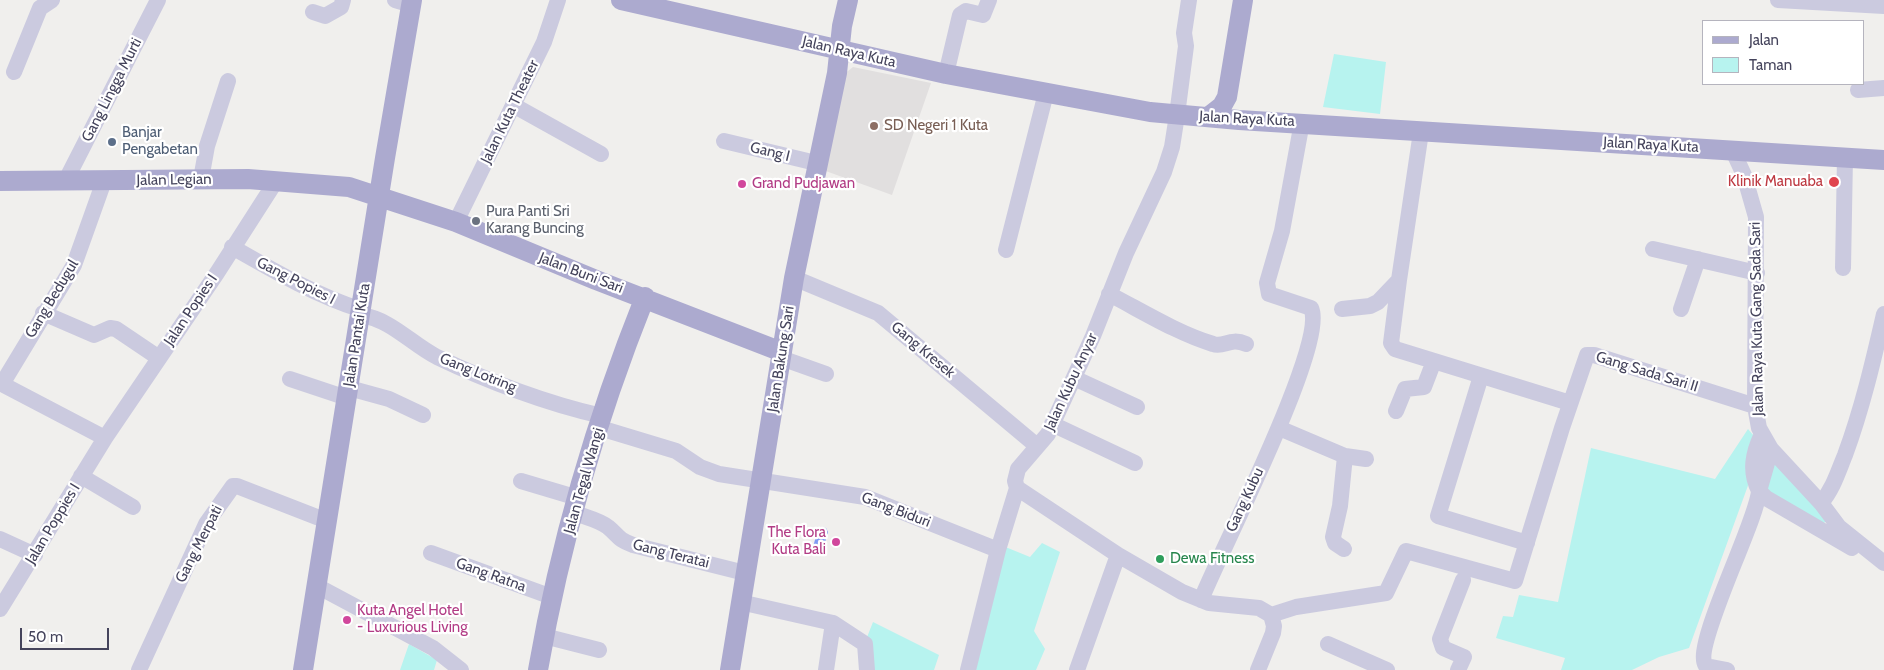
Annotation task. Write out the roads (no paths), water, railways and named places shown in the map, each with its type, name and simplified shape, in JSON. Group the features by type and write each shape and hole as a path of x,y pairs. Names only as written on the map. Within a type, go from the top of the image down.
{"main road":[{"name":"Jalan Raya Kuta","path":"621,0 685,7 839,50 946,74 1177,115 1884,160"},
{"name":"Jalan Bakung Sari","path":"730,670 794,278 816,163 837,72 848,0"},
{"path":"1208,117 1222,106 1227,97 1243,0"},
{"name":"Jalan Pantai Kuta","path":"303,670 380,197 406,2"},
{"path":"1227,97 1230,108 1239,120"},
{"path":"348,187 372,172 385,158"},
{"name":"Jalan Legian","path":"0,181 201,179 276,181 348,187 380,197"},
{"name":"Jalan Buni Sari","path":"380,197 456,222 596,280 645,297 782,355"},
{"name":"Jalan Tegal Wangi","path":"538,670 552,597 576,506 601,422 645,297"}],"street":[{"path":"14,72 40,8 52,0"},
{"name":"Gang Lingga Murti","path":"66,180 158,0"},
{"path":"313,12 325,16 341,7 343,0"},
{"name":"Jalan Kuta Theater","path":"456,222 548,33 558,0"},
{"path":"946,74 960,15 966,11 983,15 989,0"},
{"name":"Jalan Kubu Anyar","path":"968,670 998,550 1017,488 1015,481 1018,469 1048,434 1094,336 1109,294 1164,172 1172,147 1177,115 1186,46 1184,33 1189,0"},
{"path":"1778,0 1884,6"},
{"path":"201,179 209,139 228,81"},
{"path":"1858,90 1884,88"},
{"path":"1006,250 1046,93"},
{"path":"513,105 601,154"},
{"name":"Gang Kubu","path":"1201,600 1226,540 1279,428 1300,375 1312,311 1308,306 1269,294 1266,283 1284,222 1302,122"},
{"path":"1422,132 1391,343 1395,349 1570,403"},
{"name":"Gang I","path":"724,141 816,163"},
{"name":"Jalan Raya Kuta Gang Sada Sari","path":"1732,149 1744,176 1756,217 1758,274 1754,312 1755,406 1762,434 1771,449 1840,527 1864,549 1884,563"},
{"path":"1843,268 1846,157"},
{"name":"Gang Bedugul","path":"104,181 76,260 1,384 105,438"},
{"name":"Jalan Popies I","path":"105,438 276,181"},
{"name":"Gang Popies I","path":"232,247 296,284 361,312"},
{"path":"1653,249 1758,274"},
{"path":"1681,309 1698,259"},
{"name":"Gang Kresek","path":"794,278 878,313 1038,446"},
{"path":"1342,309 1370,306 1378,302 1399,280"},
{"path":"1109,294 1174,328 1214,345 1234,340 1246,344"},
{"name":"Gang Lotring","path":"361,312 382,321 442,359 676,451 700,467 719,474 761,480"},
{"path":"44,313 94,335 110,328 116,329 159,358"},
{"path":"1820,503 1836,477 1855,428 1884,314"},
{"name":"Gang Sada Sari II","path":"1271,614 1296,607 1386,593 1406,551 1514,581 1570,403 1585,359 1591,354 1755,406"},
{"path":"782,355 826,374"},
{"path":"1396,411 1405,389 1424,387 1434,361"},
{"path":"1481,376 1438,516 1527,543"},
{"path":"290,378 348,393 389,400 423,416"},
{"path":"1074,378 1137,407"},
{"path":"1052,424 1135,463"},
{"path":"1279,428 1345,456 1366,459"},
{"path":"1762,434 1755,449 1753,462 1753,474 1759,491 1766,498 1850,547 1864,549"},
{"name":"Jalan Poppies I","path":"0,609 35,555 105,438"},
{"path":"1727,670 1706,666 1703,654 1723,592 1754,514 1771,449"},
{"path":"1344,549 1335,543 1333,537 1340,506 1345,456"},
{"path":"81,476 133,507"},
{"name":"Gang Biduri","path":"761,480 866,497 998,550"},
{"name":"Gang Teratai","path":"521,481 576,506 609,528 619,540 632,545 745,572"},
{"name":"Gang Merpati","path":"139,670 202,532 224,495 232,486 237,486 327,521"},
{"path":"1017,488 1118,555 1160,580 1201,600 1224,606 1259,608 1271,614 1274,626 1273,632 1258,670"},
{"path":"0,539 35,555"},
{"name":"Gang Ratna","path":"431,552 552,597"},
{"path":"1077,670 1118,555"},
{"path":"1458,670 1464,657 1443,648 1440,639 1463,580"},
{"path":"317,586 433,648 461,670"},
{"path":"740,602 833,623 865,644 868,670"},
{"path":"826,670 833,623"},
{"path":"544,636 599,650"},
{"path":"1328,644 1387,670"}],"water":[{"path":"821,527 826,528 828,532 823,550 817,553 813,547 818,529"}],"place":[{"name":"SD Negeri 1 Kuta","path":"874,126"},
{"name":"Banjar Pengabetan","path":"112,142"},
{"name":"Klinik Manuaba","path":"1834,182"},
{"name":"Grand Pudjawan","path":"742,184"},
{"name":"Pura Panti Sri Karang Buncing","path":"476,221"},
{"name":"The Flora Kuta Bali","path":"836,542"},
{"name":"Dewa Fitness","path":"1160,559"},
{"name":"Kuta Angel Hotel - Luxurious Living","path":"347,620"}]}
